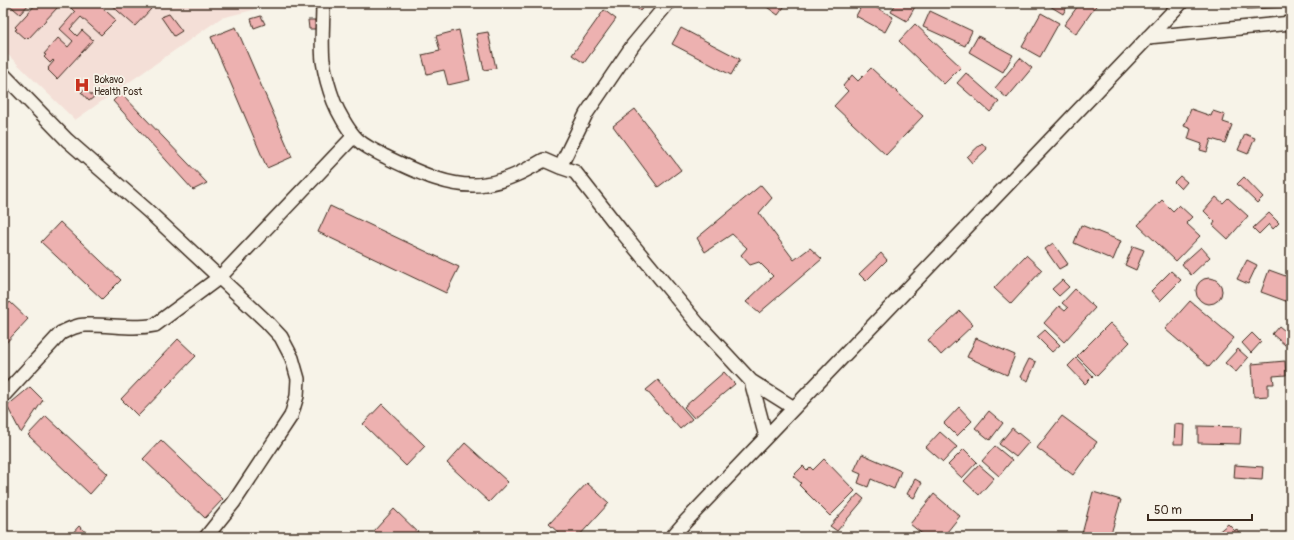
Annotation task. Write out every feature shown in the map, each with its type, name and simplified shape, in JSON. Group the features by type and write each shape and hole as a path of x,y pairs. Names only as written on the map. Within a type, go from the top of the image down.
{"street":[{"path":"323,3 323,60 328,83 335,103 354,136 367,147 413,171 464,185 484,185 500,181 524,172 544,160 575,172 622,232 698,324 751,381 794,408"},
{"path":"560,167 586,114 633,45 668,3"},
{"path":"672,537 1181,3"},
{"path":"1148,38 1291,22"},
{"path":"3,74 68,140 220,277 281,337 292,358 298,379 297,396 291,416 234,502 206,537"},
{"path":"3,396 61,333 71,328 84,325 143,328 155,325 220,277 354,136"},
{"path":"751,381 766,437"}],"shaded area":[{"name":"Bokavo Health Post","path":"11,3 258,3 253,10 221,18 75,120 3,50 3,11"}],"building":[{"path":"7,3 30,3 20,14"},
{"path":"37,3 54,3 58,7 28,39 26,37 25,39 15,30 17,29 15,27"},
{"path":"66,3 97,3 116,20 101,35 81,17 70,29 77,36 82,30 93,40 57,79 48,70 54,61 53,60 50,63 44,57 46,55 44,54 58,38 68,47 73,41 60,29 75,12"},
{"path":"109,3 144,3 151,9 135,26"},
{"path":"631,3 647,3 640,11"},
{"path":"765,3 787,3 778,15 764,5"},
{"path":"863,3 868,3 893,17 885,32 856,16"},
{"path":"896,3 917,3 907,21 891,12"},
{"path":"1045,3 1069,3 1063,14"},
{"path":"1080,3 1098,3 1076,34 1064,25"},
{"path":"1247,3 1290,3 1290,7 1247,9"},
{"path":"604,10 616,19 584,63 572,55"},
{"path":"930,11 972,31 965,46 923,27"},
{"path":"1041,13 1059,23 1040,57 1022,47"},
{"path":"169,14 182,31 174,36 161,17"},
{"path":"261,16 265,24 254,28 251,19"},
{"path":"308,20 315,20 316,29 309,29"},
{"path":"915,24 961,67 944,84 899,41"},
{"path":"236,27 292,157 267,168 211,37"},
{"path":"681,28 740,59 731,75 672,44"},
{"path":"459,30 470,80 448,85 444,70 427,74 422,55 440,51 436,36"},
{"path":"488,32 496,68 484,70 476,34"},
{"path":"978,36 1013,55 1003,72 969,52"},
{"path":"1020,58 1032,68 1007,98 995,88"},
{"path":"871,68 923,116 886,155 834,106 848,91 843,86 852,75 858,81"},
{"path":"966,73 999,102 990,112 957,83"},
{"path":"86,90 94,97 89,101 81,92"},
{"path":"121,93 207,183 193,190 113,101"},
{"path":"635,109 681,170 658,187 613,126"},
{"path":"1191,109 1211,116 1213,111 1225,115 1223,122 1232,125 1225,143 1211,139 1207,152 1200,150 1202,144 1188,139 1191,129 1184,126"},
{"path":"1245,134 1255,138 1248,154 1238,150"},
{"path":"982,143 987,149 972,163 967,157"},
{"path":"1180,176 1187,182 1181,189 1174,182"},
{"path":"1244,177 1263,197 1257,203 1237,184"},
{"path":"761,185 772,198 759,213 794,260 810,248 822,259 759,313 746,302 773,276 759,262 750,265 741,255 747,248 732,234 705,252 697,238"},
{"path":"1216,197 1223,203 1228,198 1248,216 1228,239 1213,225 1215,222 1204,211"},
{"path":"1162,200 1173,211 1179,205 1192,217 1186,223 1200,236 1176,261 1138,225"},
{"path":"330,206 459,267 446,293 318,232"},
{"path":"1288,207 1291,207 1291,230"},
{"path":"1269,213 1279,223 1273,229 1269,224 1259,234 1253,228"},
{"path":"60,222 121,280 102,299 41,242"},
{"path":"1081,225 1121,241 1113,260 1074,243"},
{"path":"1053,243 1068,264 1059,269 1045,249"},
{"path":"1133,246 1144,250 1136,270 1125,265"},
{"path":"1201,247 1210,257 1191,275 1182,264"},
{"path":"881,253 887,260 866,281 859,274"},
{"path":"1026,255 1042,270 1011,304 994,288"},
{"path":"1247,260 1257,265 1248,284 1237,279"},
{"path":"1269,270 1291,278 1291,303 1261,292"},
{"path":"1171,271 1181,280 1160,301 1151,291"},
{"path":"1209,278 1218,282 1222,291 1218,300 1209,304 1200,300 1196,291 1200,282"},
{"path":"1062,280 1069,287 1059,296 1052,289"},
{"path":"1075,289 1095,308 1064,342 1044,323 1059,306 1065,311 1068,308 1062,303"},
{"path":"1190,301 1234,338 1209,367 1165,329"},
{"path":"10,302 28,319 3,346 3,310"},
{"path":"960,311 973,325 941,355 928,340"},
{"path":"1110,323 1130,342 1097,376 1077,356"},
{"path":"1279,326 1291,336 1291,350 1272,334"},
{"path":"1045,330 1060,345 1052,352 1037,337"},
{"path":"1252,333 1261,342 1251,353 1242,343"},
{"path":"976,338 1015,355 1007,375 967,357"},
{"path":"178,339 196,356 138,416 121,399"},
{"path":"1238,349 1248,358 1236,372 1225,363"},
{"path":"1076,358 1093,376 1085,384 1068,366"},
{"path":"1029,359 1036,362 1028,381 1020,377"},
{"path":"1285,361 1286,375 1273,376 1274,384 1268,384 1268,396 1254,397 1252,364"},
{"path":"724,372 735,384 694,418 684,407"},
{"path":"658,380 692,419 680,429 646,390"},
{"path":"30,387 43,400 21,433 7,406"},
{"path":"382,404 425,446 406,466 363,424"},
{"path":"959,407 972,421 957,436 944,423"},
{"path":"989,411 1003,423 990,440 975,428"},
{"path":"46,416 108,474 90,494 28,435"},
{"path":"1062,416 1097,442 1073,475 1037,448"},
{"path":"1175,424 1184,425 1183,444 1174,444"},
{"path":"1198,426 1241,427 1240,444 1198,443"},
{"path":"1012,428 1029,442 1016,457 999,444"},
{"path":"940,432 957,447 943,462 926,447"},
{"path":"161,440 223,499 205,518 143,459"},
{"path":"465,443 508,482 489,502 447,463"},
{"path":"995,446 1012,460 999,476 982,461"},
{"path":"964,449 977,462 962,478 948,465"},
{"path":"862,454 901,471 894,489 871,479 868,487 858,483 861,474 854,471"},
{"path":"824,459 855,491 830,516 799,485 801,483 793,476 803,466 807,470 810,467 813,470"},
{"path":"979,465 994,478 979,495 964,481"},
{"path":"1235,465 1263,467 1262,480 1234,478"},
{"path":"915,479 922,483 914,498 907,494"},
{"path":"587,483 609,503 578,537 563,537 549,524"},
{"path":"1093,492 1121,500 1110,537 1094,537 1082,534"},
{"path":"858,494 864,499 837,531 830,526"},
{"path":"934,494 960,516 943,537 926,537 910,524"},
{"path":"394,509 423,537 381,537 374,531"},
{"path":"1228,524 1235,531 1236,529 1243,537 1218,537 1216,534"},
{"path":"79,526 91,537 69,537"}],"place":[{"name":"Bokavo Health Post","path":"82,85"}]}
